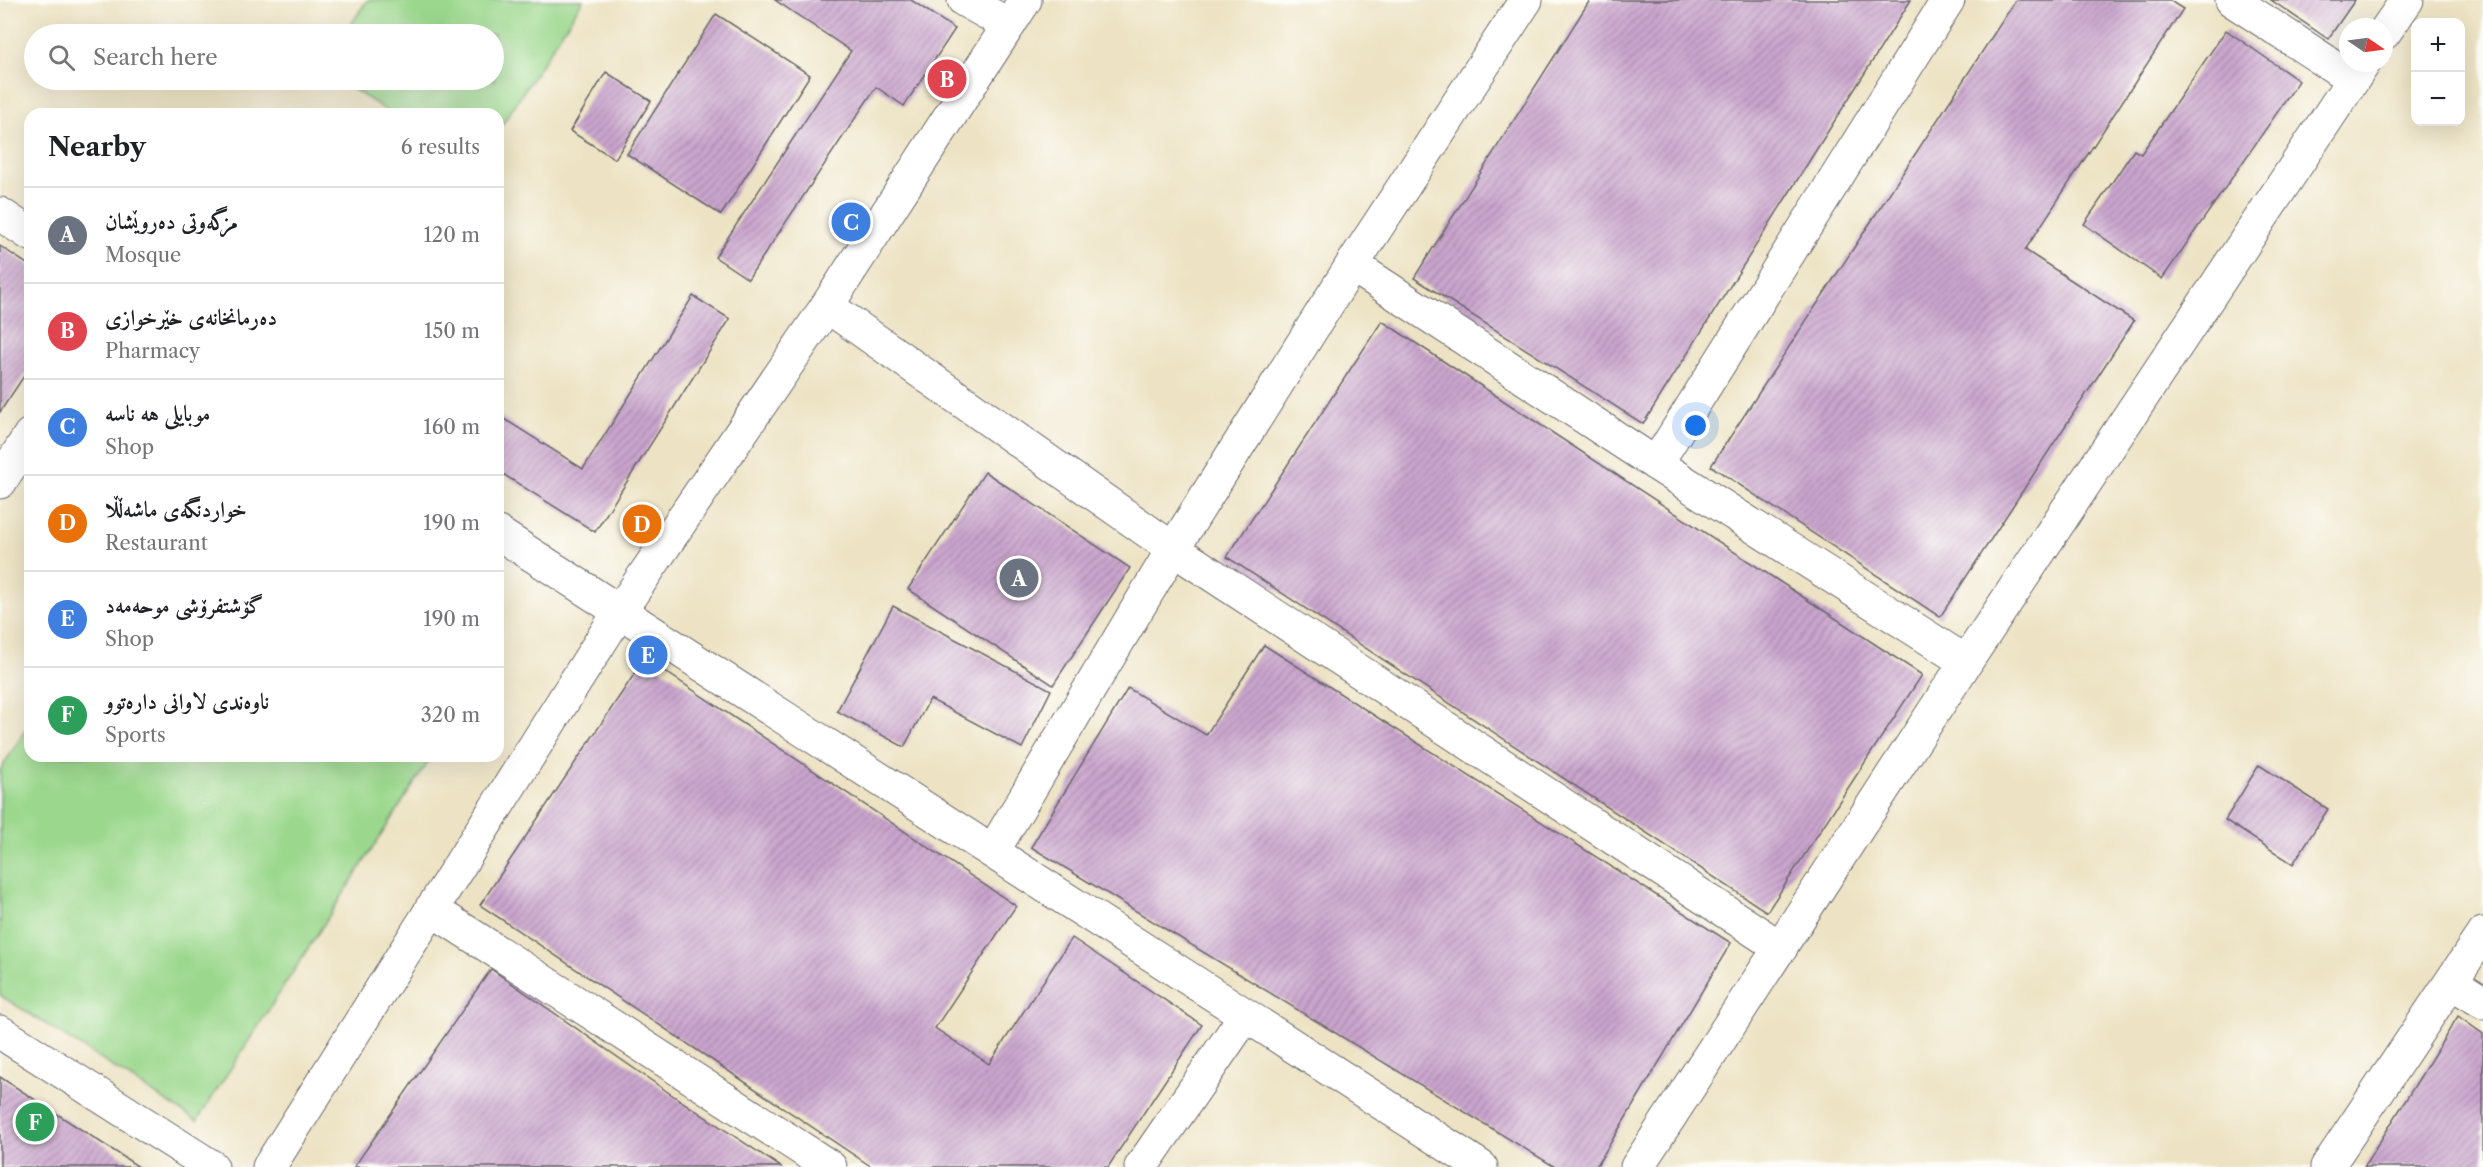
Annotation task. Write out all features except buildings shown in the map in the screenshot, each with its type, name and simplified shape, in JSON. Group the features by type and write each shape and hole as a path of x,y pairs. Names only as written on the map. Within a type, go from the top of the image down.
{"street":[{"path":"269,1167 620,611 827,306 1017,12 964,0"},
{"path":"993,851 1173,549 1352,265 1526,0"},
{"path":"1656,464 1948,0"},
{"path":"2232,0 2339,60"},
{"path":"2393,20 2407,0"},
{"path":"1637,1167 1966,662 2357,72"},
{"path":"0,214 24,230"},
{"path":"1352,265 1656,464 1966,662"},
{"path":"827,306 1173,549 1781,948"},
{"path":"0,482 24,444"},
{"path":"504,537 1481,1167"},
{"path":"431,909 830,1167"},
{"path":"2327,1167 2483,934"},
{"path":"2452,982 2483,1002"},
{"path":"1141,1167 1245,1016"},
{"path":"0,1032 212,1167"}],"green space":[{"path":"367,0 583,0 504,122 504,108 383,108 355,90 504,90 504,24 351,24"},
{"path":"24,732 24,762 428,762 197,1121 0,995 0,770"}],"place":[{"name":"دەرمانخانەی خێرخوازی","path":"947,79"},
{"name":"موبایلی هه ناسه","path":"851,222"},
{"name":"خواردنگەی ماشەڵڵا","path":"642,524"},
{"name":"مزگەوتی دەروێشان","path":"1019,578"},
{"name":"گۆشتفرۆشی موحەمەد","path":"648,655"},
{"name":"ناوەندی لاوانی دارەتوو","path":"35,1122"}]}
